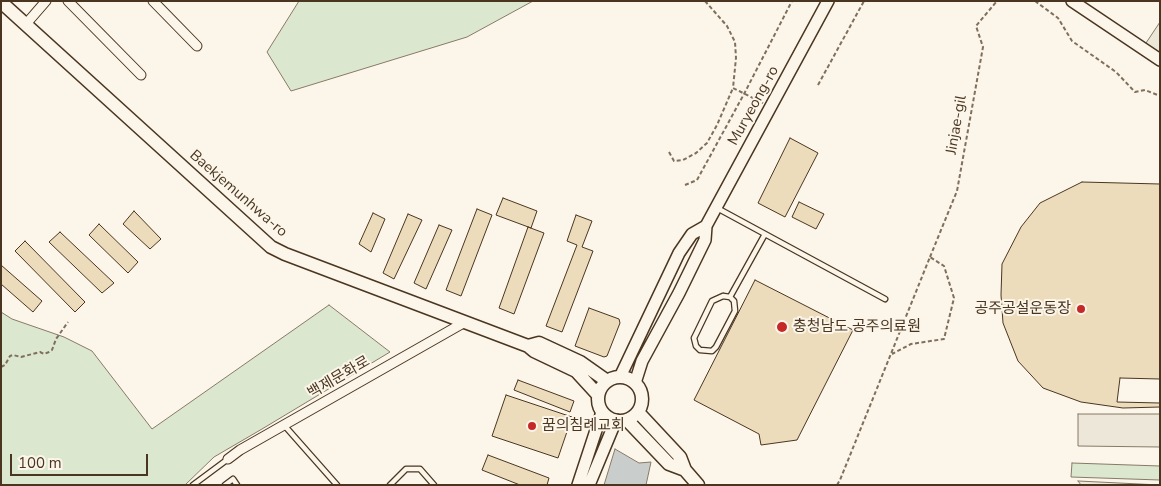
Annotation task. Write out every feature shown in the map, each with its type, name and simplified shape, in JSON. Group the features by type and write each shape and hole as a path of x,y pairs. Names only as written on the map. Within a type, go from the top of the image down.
{"main road":[{"name":"Muryeong-ro","path":"635,383 642,362 705,240 706,226 715,207 828,1"},
{"path":"1072,1 1160,60"},
{"name":"Baekjemunhwa-ro","path":"3,6 26,24 271,247 528,346 534,351 576,371 598,394"},
{"name":"Muryeong-ro","path":"613,379 680,253 692,234 706,226"},
{"name":"Baekjemunhwa-ro","path":"528,346 538,343 613,379 625,377 635,383"},
{"path":"613,379 600,389 598,394 599,407 602,412 606,416 621,420 669,464 685,470"},
{"path":"588,485 621,420 638,412 642,400 635,383"},
{"path":"578,485 602,412"},
{"path":"638,412 680,457 685,470 698,485"}],"street":[{"path":"26,24 46,1"},
{"path":"68,1 141,76"},
{"path":"153,1 197,46"},
{"name":"백제문화로","path":"228,459 240,450 465,322"}],"lane":[{"path":"715,207 885,299"},
{"path":"730,296 765,234"},
{"path":"722,296 730,296 734,302 735,311 716,347 712,351 700,350 696,346 694,338 712,301 722,296"},
{"path":"284,425 336,485"},
{"path":"192,485 228,459"},
{"path":"390,485 406,469 420,469 434,485"},
{"path":"225,485 233,479 236,485"}],"path":[{"path":"669,152 674,161 682,160 696,153 707,143 733,88 736,58 734,42 727,26 706,1"},
{"path":"686,185 696,180 744,94 792,1"},
{"path":"818,85 864,1"},
{"name":"Jinjae-gil","path":"836,485 840,480 892,354 957,190 983,47 976,26 997,1"},
{"path":"1035,1 1058,18 1072,42 1116,72 1134,92 1145,90 1160,96"},
{"path":"733,88 771,107"},
{"path":"892,354 911,344 944,339 954,298 944,266 930,257"},
{"path":"1,367 5,365 10,356 21,357 40,352 44,354 52,350 56,339 68,322"}],"green space":[{"path":"299,1 533,1 467,37 291,91 267,52"},
{"path":"329,305 390,352 214,457 185,485 1,485 1,312 12,319 64,337 92,351 152,429"},
{"path":"1072,463 1160,466 1160,480 1071,477"}],"shaded area":[{"path":"1160,22 1160,60 1142,49"},
{"path":"1078,414 1160,414 1160,447 1078,446"},
{"path":"615,449 639,463 651,462 646,485 604,485"},
{"path":"1078,481 1160,485 1081,485"}],"building":[{"path":"790,138 818,153 785,217 758,203"},
{"name":"공주공설운동장","path":"1082,182 1160,184 1160,407 1123,408 1081,402 1043,388 1018,361 1003,323 1001,295 1002,264 1021,227 1040,203"},
{"path":"503,198 537,211 531,228 496,215"},
{"path":"799,202 824,214 816,229 792,217"},
{"path":"477,209 492,215 461,296 446,290"},
{"path":"134,211 161,239 150,249 123,224"},
{"path":"373,213 385,219 371,252 359,244"},
{"path":"408,214 422,220 394,279 383,273"},
{"path":"576,215 592,221 582,247 593,251 562,332 546,326 577,245 567,241"},
{"path":"99,224 138,262 128,273 89,235"},
{"path":"439,225 452,230 426,289 414,283"},
{"path":"528,227 544,233 514,314 499,308"},
{"path":"60,232 114,283 102,293 49,242"},
{"path":"25,241 85,302 75,312 15,251"},
{"path":"1,265 42,301 33,312 1,284"},
{"name":"충청남도 공주의료원","path":"755,280 853,330 797,440 761,445 759,434 694,400"},
{"path":"589,308 619,319 620,323 607,356 604,357 575,346"},
{"path":"1120,378 1160,379 1160,403 1117,402"},
{"path":"518,380 574,401 570,412 514,390"},
{"name":"꿈의침례교회","path":"506,395 572,417 558,458 492,436"},
{"path":"488,455 549,478 547,485 520,485 482,470"}],"place":[{"name":"공주공설운동장","path":"1081,309"},
{"name":"충청남도 공주의료원","path":"782,327"},
{"name":"꿈의침례교회","path":"532,426"}]}
